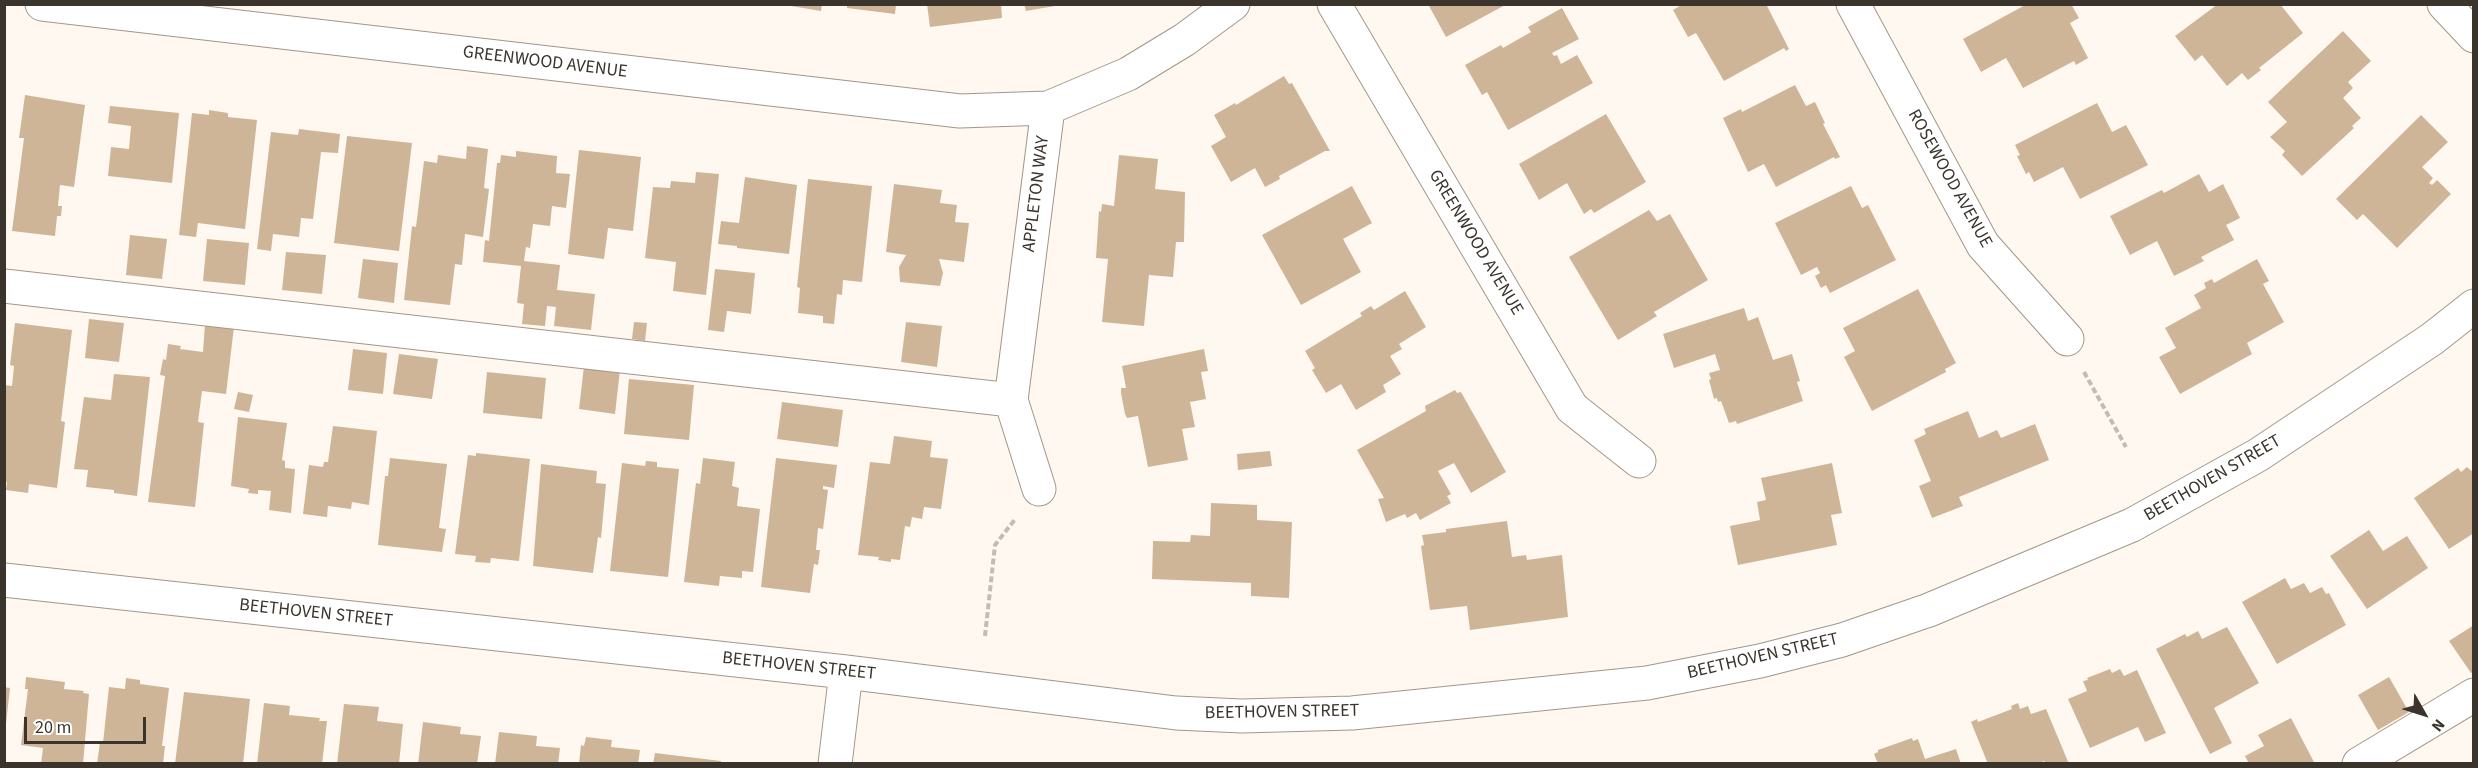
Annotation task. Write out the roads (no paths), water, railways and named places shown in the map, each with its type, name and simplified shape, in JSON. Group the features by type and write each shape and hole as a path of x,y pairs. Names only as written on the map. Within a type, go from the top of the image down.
{"street":[{"name":"GREENWOOD AVENUE","path":"42,4 960,111 1048,108"},
{"path":"1048,108 1128,74 1184,40 1233,4"},
{"name":"GREENWOOD AVENUE","path":"1334,4 1572,408 1639,460"},
{"name":"ROSEWOOD AVENUE","path":"1853,4 1983,245 2067,339"},
{"path":"2444,4 2474,36"},
{"name":"APPLETON WAY","path":"1039,489 1011,400 1048,108"},
{"path":"4,286 1011,400"},
{"name":"BEETHOVEN STREET","path":"4,580 846,672 1176,713 1242,716 1352,713 1647,683 1760,661 1842,640 1929,610 2132,525 2258,455 2377,377 2432,339 2474,306"},
{"path":"835,764 846,672"},
{"path":"2360,764 2474,695"}]}
